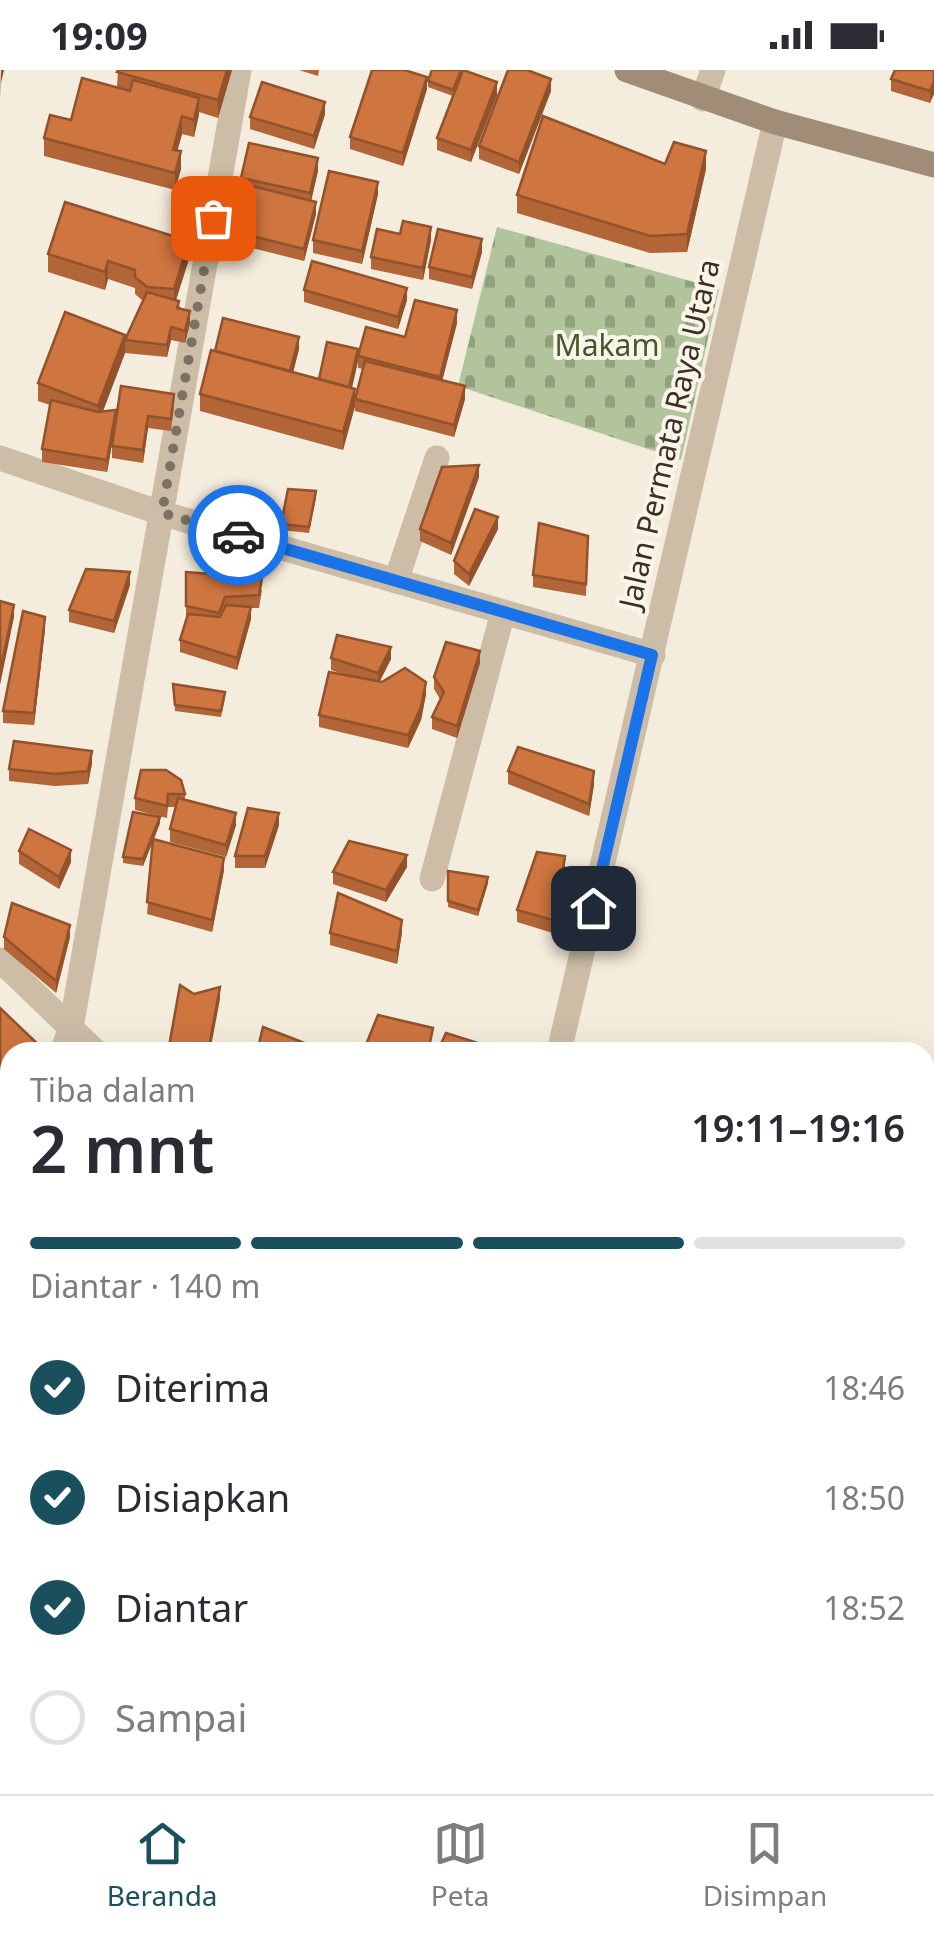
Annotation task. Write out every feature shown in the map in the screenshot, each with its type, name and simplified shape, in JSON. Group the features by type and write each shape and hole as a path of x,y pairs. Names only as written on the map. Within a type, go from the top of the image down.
{"main road":[{"path":"627,70 776,122 934,164"}],"street":[{"path":"66,1042 239,70"},
{"path":"703,99 714,70"},
{"name":"Jalan Permata Raya Utara","path":"561,1042 776,122"},
{"path":"0,458 162,513 652,655"},
{"path":"396,581 437,458"},
{"path":"432,879 502,612"},
{"path":"0,960 86,1042"}],"green space":[{"name":"Makam","path":"497,227 719,289 681,460 458,386"}],"building":[{"path":"118,70 227,70 218,100"},
{"path":"372,70 404,70 427,77 403,153 350,137"},
{"path":"432,70 461,70 453,90 428,81"},
{"path":"463,70 497,82 471,150 437,138"},
{"path":"508,70 527,70 551,79 519,162 479,146"},
{"path":"895,70 934,70 930,91 891,79"},
{"path":"82,78 130,91 133,80 199,98 194,120 182,116 173,150 181,151 175,173 44,138 50,115 71,120"},
{"path":"262,82 325,102 314,136 250,117"},
{"path":"543,116 665,164 674,142 706,151 687,234 650,236 517,195"},
{"path":"249,143 318,158 310,193 241,178"},
{"path":"329,171 378,182 362,251 313,240"},
{"path":"248,185 316,202 304,249 236,232"},
{"path":"65,202 189,241 174,289 147,287 135,277 135,270 108,261 105,272 48,254"},
{"path":"403,221 431,227 423,268 371,257 377,229 400,234"},
{"path":"438,229 482,239 472,277 429,267"},
{"path":"312,261 407,288 398,317 304,290"},
{"path":"147,292 179,301 177,308 190,311 185,331 171,327 167,345 125,340"},
{"path":"415,300 457,310 440,377 358,356 366,327 405,337"},
{"path":"65,312 125,335 98,406 38,383"},
{"path":"223,318 299,337 290,371 215,351"},
{"path":"327,342 358,349 349,387 319,379"},
{"path":"211,350 355,389 343,432 200,394"},
{"path":"365,361 465,386 454,425 355,399"},
{"path":"121,386 174,394 171,419 148,416 143,450 112,446"},
{"path":"51,400 98,412 116,410 107,460 42,449"},
{"path":"479,465 451,543 420,529 442,467"},
{"path":"288,489 316,491 309,527 281,524"},
{"path":"475,509 498,517 469,574 454,561"},
{"path":"539,523 588,536 586,584 533,575"},
{"path":"86,569 130,572 114,621 69,610"},
{"path":"186,572 262,578 259,595 225,597 219,613 186,606"},
{"path":"0,601 14,605 0,672"},
{"path":"226,605 251,607 237,658 180,640 188,614 220,617"},
{"path":"23,611 45,617 34,713 3,711"},
{"path":"337,635 391,647 378,673 331,658"},
{"path":"446,642 480,651 457,726 432,717 444,692 434,677"},
{"path":"405,668 426,682 421,707 408,735 319,715 329,672 382,682"},
{"path":"173,684 225,692 221,711 175,705"},
{"path":"14,741 92,751 88,771 55,774 9,769"},
{"path":"518,747 594,771 589,804 508,771"},
{"path":"141,770 166,770 181,780 185,794 168,794 167,806 135,798"},
{"path":"178,798 236,813 226,845 170,829"},
{"path":"248,808 279,813 265,856 235,856"},
{"path":"133,812 160,817 143,859 123,857"},
{"path":"29,829 71,850 59,877 19,851"},
{"path":"153,839 224,858 212,920 147,902"},
{"path":"349,841 407,855 386,890 333,872"},
{"path":"537,852 565,856 556,921 517,910"},
{"path":"448,871 488,877 478,910 448,901"},
{"path":"338,893 402,920 397,951 330,933"},
{"path":"12,903 70,925 56,981 4,937"},
{"path":"180,985 194,994 220,987 210,1042 170,1042"},
{"path":"0,1008 36,1042 0,1042"},
{"path":"378,1015 433,1028 430,1042 367,1042"},
{"path":"263,1027 302,1042 259,1042"},
{"path":"446,1033 475,1042 442,1042"}],"way so far":[{"path":"213,218 162,513 238,535"}],"route":[{"path":"238,535 652,655 593,908"}]}
